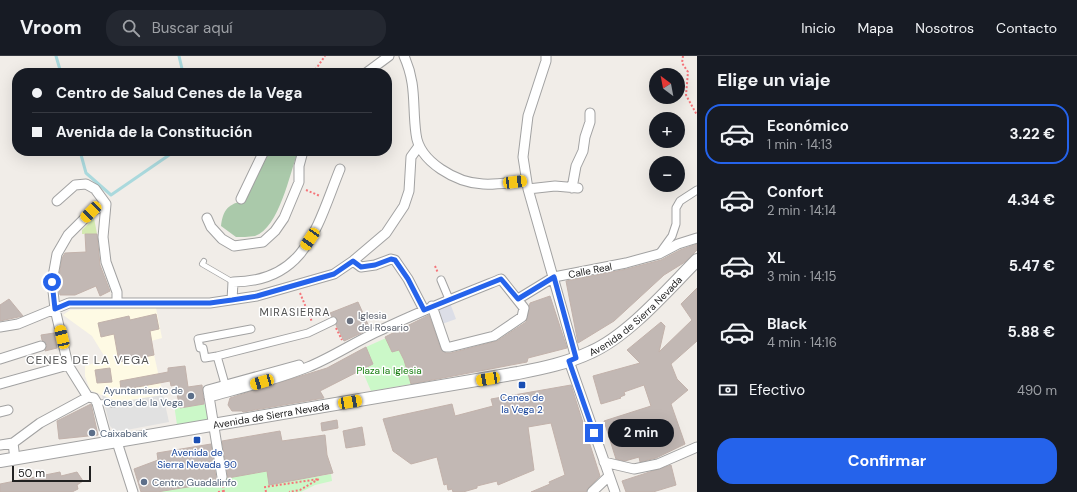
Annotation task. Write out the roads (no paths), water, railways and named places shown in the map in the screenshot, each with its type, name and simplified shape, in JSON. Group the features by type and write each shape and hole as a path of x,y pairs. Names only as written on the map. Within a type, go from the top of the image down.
{"street":[{"path":"373,68 389,56"},
{"path":"404,56 411,72 415,98 416,135 419,146 427,157 444,171 462,179 482,184 575,188 576,166 583,151 585,137 590,122 590,113"},
{"path":"546,56 546,61 528,116 523,157 527,185 554,277 572,359 604,462 615,492"},
{"path":"0,327 18,324 69,303 210,303 257,296 334,274 353,261 386,233 404,206 409,191 411,157 419,146"},
{"path":"241,199 262,156"},
{"path":"207,218 211,227 222,239 234,246 263,242 275,231 284,218 298,186 302,156"},
{"path":"232,300 233,282 250,282 269,277 286,269 297,260 310,239 340,169"},
{"path":"57,200 75,185 86,184 95,188 106,204 103,237 106,262 117,292 117,303"},
{"path":"659,254 672,236 676,224 676,208 680,201 697,190"},
{"path":"88,397 68,365 55,309 52,282 57,254 68,235 91,212 106,204"},
{"name":"Calle Real","path":"518,299 554,277 626,263 659,254 678,244 697,238"},
{"path":"209,397 288,375 310,366 345,347 428,308 501,279 524,308 522,317 494,336 450,347 446,346 428,308 395,260 391,259 375,265 361,267 353,261"},
{"name":"Avenida de Sierra Nevada","path":"0,461 518,373 572,359 592,352 620,333 647,310 697,260"},
{"path":"441,280 449,299"},
{"path":"251,329 198,338 200,348 203,348 205,358 217,356 308,333 333,321"},
{"path":"0,359 41,346"},
{"path":"217,356 225,384"},
{"path":"222,477 208,390 225,384 304,364 310,366"},
{"path":"0,384 68,365"},
{"path":"0,445 13,443 40,423 88,397 94,398 133,492"},
{"path":"13,443 15,459"},
{"path":"604,462 634,469 658,464 697,447"},
{"path":"592,492 609,476"}],"lane":[{"path":"204,262 202,264 233,282"},
{"path":"97,403 106,402 113,405"}],"waterway":[{"path":"56,56 60,68"},
{"path":"179,56 182,68"},
{"path":"81,156 86,173 111,195 168,156"}],"place":[{"name":"Iglesia del Rosario","path":"350,321"},
{"name":"Cenes de la Vega 2","path":"522,385"},
{"name":"Ayuntamiento de Cenes de la Vega","path":"191,396"},
{"name":"Caixabank","path":"92,433"},
{"name":"Avenida de Sierra Nevada 90","path":"197,440"},
{"name":"Centro Guadalinfo","path":"144,482"}],"district":[{"name":"MIRASIERRA","path":"295,312"},
{"name":"CENES DE LA VEGA","path":"88,360"}],"park label":[{"name":"Plaza la Iglesia","path":"389,370"}]}
